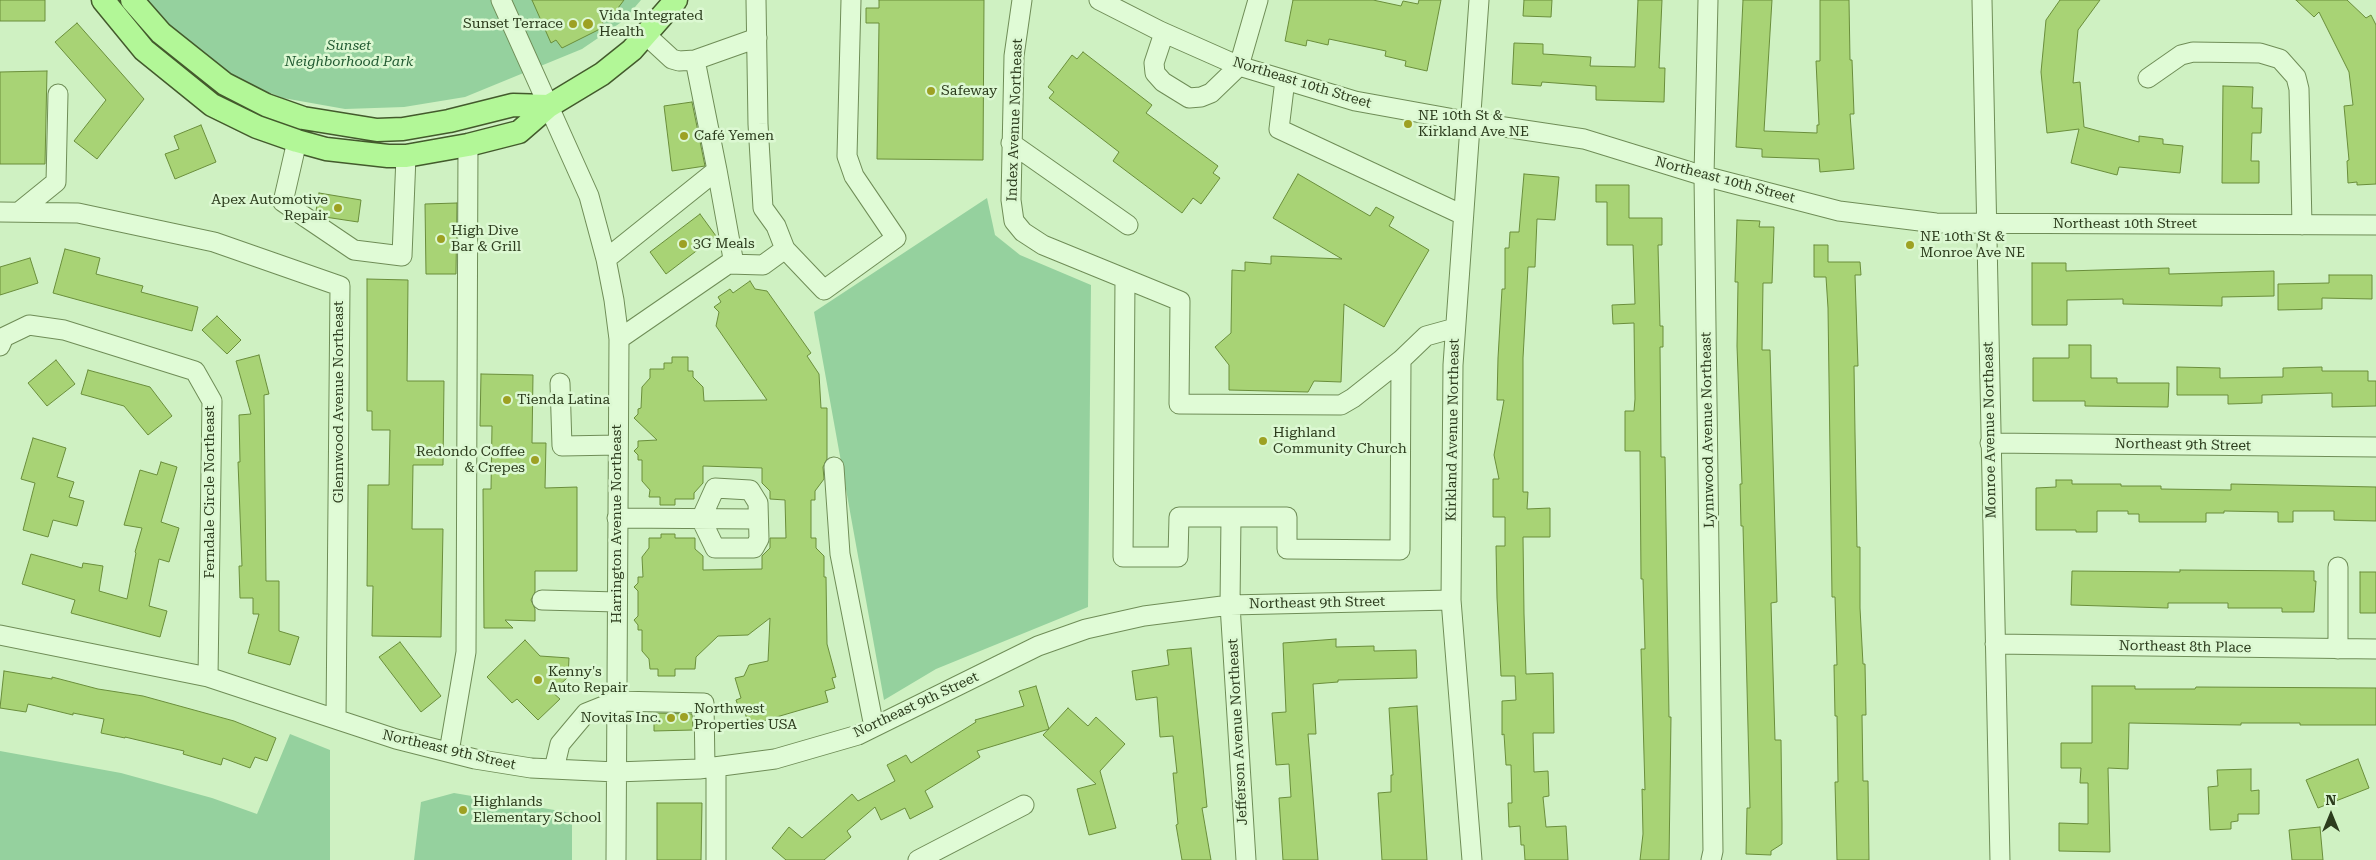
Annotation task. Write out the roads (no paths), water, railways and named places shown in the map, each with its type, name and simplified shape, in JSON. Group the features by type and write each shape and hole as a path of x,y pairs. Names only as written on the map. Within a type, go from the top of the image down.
{"main road":[{"path":"103,0 144,50 212,105 257,127 297,141 326,149 388,156 406,156 468,145 519,132 549,106 602,74 632,50 676,0"},
{"path":"132,0 161,33 225,84 266,105 303,118 377,130 403,129 449,121 513,105 549,106"},
{"path":"297,141 312,133 364,136 377,130"}],"street":[{"name":"Harrington Avenue Northeast","path":"501,0 589,196 606,259 619,339 616,860"},
{"path":"756,0 758,124 763,208 776,226 785,249 824,290 896,238 854,176 847,156 851,0"},
{"name":"Index Avenue Northeast","path":"1022,0 1014,56 1011,200 1014,221 1023,232 1043,245 1180,301 1179,404 1341,405 1353,398 1401,360"},
{"name":"Northeast 10th Street","path":"1098,0 1239,66 1355,101 1471,122 1584,139 1704,176 1839,211 1936,223 2376,225"},
{"path":"1164,32 1154,63 1154,73 1163,82 1189,98 1201,97 1211,93 1239,66 1258,0"},
{"name":"Kirkland Avenue Northeast","path":"1472,860 1451,600 1453,365 1479,0"},
{"name":"Lynnwood Avenue Northeast","path":"1708,0 1704,176 1713,851 1711,860"},
{"name":"Monroe Avenue Northeast","path":"1982,0 2000,860"},
{"path":"646,35 672,59 679,61 695,60 757,38"},
{"path":"2148,78 2181,56 2193,52 2260,53 2280,59 2296,77 2299,89 2302,224"},
{"path":"695,60 734,264"},
{"path":"1285,80 1279,128 1463,215"},
{"path":"19,212 56,182 58,94"},
{"path":"297,141 284,202 354,250 402,256 406,156"},
{"path":"1012,143 1128,225"},
{"path":"449,752 466,652 468,145"},
{"path":"606,259 717,170"},
{"name":"Glennwood Avenue Northeast","path":"0,212 78,213 214,242 340,286 336,719"},
{"path":"619,339 728,264 763,265 785,249"},
{"path":"1125,279 1123,557 1178,557 1179,516 1287,517 1286,549 1400,550 1401,360 1426,336 1455,328"},
{"name":"Ferndale Circle Northeast","path":"0,346 4,338 29,325 64,330 195,371 212,401 208,676"},
{"path":"560,383 562,446 618,445"},
{"name":"Northeast 9th Street","path":"1990,443 2376,447"},
{"path":"834,467 840,554 874,727"},
{"name":"Jefferson Avenue Northeast","path":"1231,517 1230,605 1246,860"},
{"path":"617,518 754,519"},
{"path":"2338,567 2338,649"},
{"path":"542,600 617,602"},
{"name":"Northeast 9th Street","path":"0,635 208,676 396,739 449,752 531,768 616,772 711,768 775,759 858,734 1038,646 1086,629 1144,616 1230,605 1451,600"},
{"name":"Northeast 8th Place","path":"1995,644 2376,649"},
{"path":"554,769 560,744 586,713 616,701 704,703 711,768 716,860"},
{"path":"918,860 1024,805"}],"place":[{"name":"Sunset Terrace","path":"573,24"},
{"name":"Vida Integrated Health","path":"588,24"},
{"name":"Safeway","path":"931,91"},
{"name":"NE 10th St & Kirkland Ave NE","path":"1408,124"},
{"name":"Café Yemen","path":"684,136"},
{"name":"Apex Automotive Repair","path":"338,208"},
{"name":"High Dive Bar & Grill","path":"441,239"},
{"name":"3G Meals","path":"683,244"},
{"name":"NE 10th St & Monroe Ave NE","path":"1910,245"},
{"name":"Tienda Latina","path":"507,400"},
{"name":"Highland Community Church","path":"1263,441"},
{"name":"Redondo Coffee & Crepes","path":"535,460"},
{"name":"Kenny's Auto Repair","path":"538,680"},
{"name":"Northwest Properties USA","path":"684,717"},
{"name":"Novitas Inc.","path":"671,718"},
{"name":"Highlands Elementary School","path":"463,810"}],"park label":[{"name":"Sunset Neighborhood Park","path":"349,54"}]}
